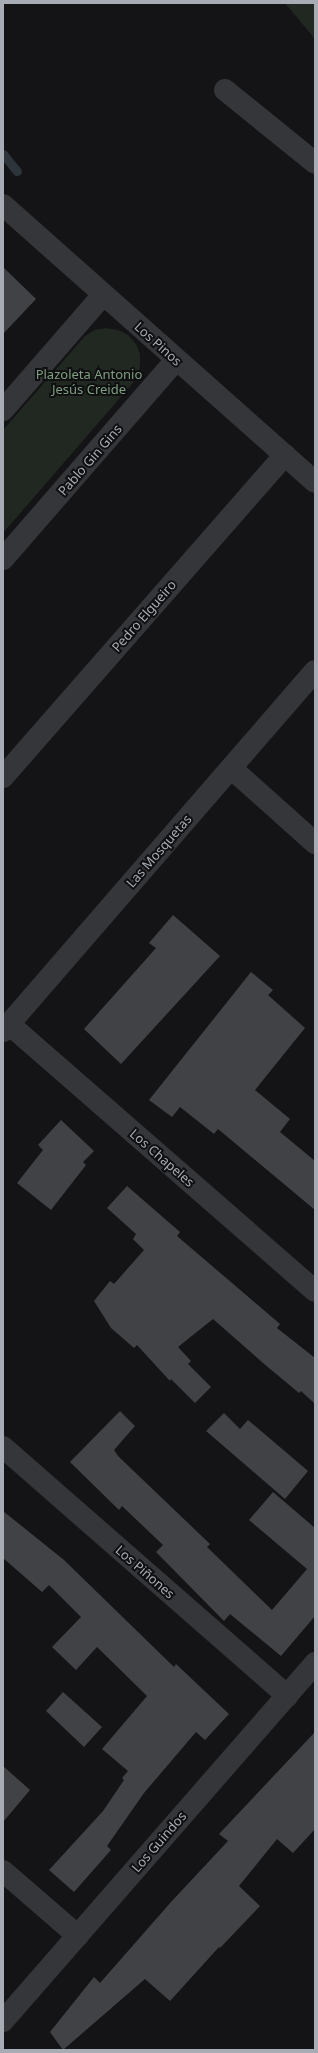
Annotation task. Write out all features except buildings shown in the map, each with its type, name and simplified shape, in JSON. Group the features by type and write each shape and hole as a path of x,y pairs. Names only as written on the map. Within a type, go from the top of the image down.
{"street":[{"path":"225,90 315,163"},
{"name":"Los Pinos","path":"3,205 315,482"},
{"path":"3,410 103,295"},
{"name":"Pablo Gin Gins","path":"3,559 176,360"},
{"name":"Pedro Elgueiro","path":"3,777 285,455"},
{"name":"Las Mosquetas","path":"6,1028 315,671"},
{"path":"231,768 315,843"},
{"name":"Los Chapeles","path":"6,1028 315,1291"},
{"name":"Los Piñones","path":"3,1447 287,1696"},
{"name":"Los Guindos","path":"3,2022 315,1663"},
{"path":"3,1871 78,1936"}],"green space":[{"path":"285,3 315,3 315,39"},
{"name":"Plazoleta Antonio Jesús Creide","path":"106,328 118,330 128,335 136,344 140,354 138,375 132,384 3,533 3,430 85,336 95,330"}],"waterway":[{"path":"3,154 17,171"}]}
